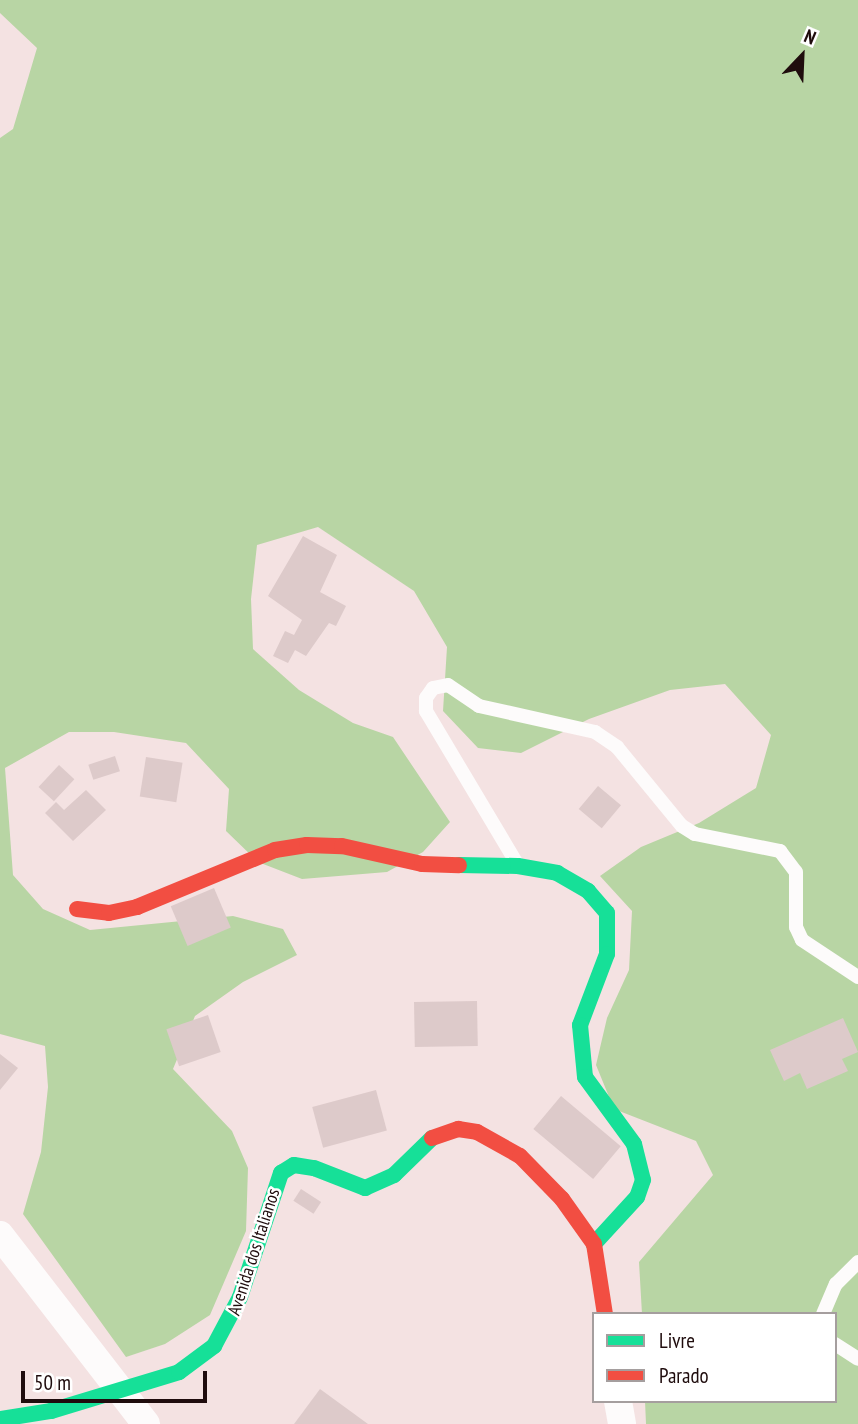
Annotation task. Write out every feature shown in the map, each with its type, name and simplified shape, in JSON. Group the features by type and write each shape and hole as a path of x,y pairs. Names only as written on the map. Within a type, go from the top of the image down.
{"street":[{"path":"77,909 109,913 136,907 275,850 307,845 342,846 422,864 518,866 557,873 588,891 607,913 607,954 586,1002 580,1049 585,1077 635,1144 643,1180 637,1197 594,1244"},
{"name":"Avenida dos Italianos","path":"0,1419 51,1411 120,1387 179,1372 214,1346 240,1297 271,1194 281,1173 295,1165 365,1188 394,1175 439,1133 458,1129 477,1132 520,1156 548,1182 594,1244 605,1312"},
{"path":"0,1235 146,1424"},
{"path":"618,1403 622,1424"}],"lane":[{"path":"518,866 426,711 426,698 433,688 448,685 479,706 595,732 617,747 682,826 695,834 780,851 796,872 796,927 802,940 858,977"},
{"path":"824,1312 836,1284 858,1262"},
{"path":"837,1345 858,1359"}],"green space":[{"path":"0,0 858,0 858,1424 646,1424 645,1403 837,1403 837,1312 642,1312 639,1262 713,1175 696,1141 614,1109 596,1065 607,1018 629,970 632,911 600,876 641,847 699,823 756,788 771,735 725,684 670,690 589,719 521,753 478,748 443,711 447,647 414,591 318,527 257,545 251,599 253,649 299,690 353,723 393,737 450,822 423,852 387,872 302,879 258,862 226,831 229,789 186,743 114,732 69,732 5,768 13,875 43,909 90,930 233,916 283,929 297,955 243,982 195,1016 173,1069 232,1131 248,1168 246,1231 210,1315 165,1344 126,1357 23,1214 41,1152 48,1087 45,1046 0,1034 0,138 13,129 37,48 0,13"}],"building":[{"path":"303,536 337,555 320,592 346,606 336,626 329,623 306,656 295,650 288,663 273,656 285,631 294,635 302,620 268,596"},
{"path":"115,756 120,771 93,780 88,765"},
{"path":"146,757 183,763 176,802 140,797"},
{"path":"59,765 74,779 54,801 39,787"},
{"path":"598,786 621,805 602,828 579,809"},
{"path":"86,790 106,810 73,841 45,813 56,802 64,810"},
{"path":"214,888 231,928 188,946 171,906"},
{"path":"477,1001 478,1046 415,1047 414,1002"},
{"path":"208,1015 221,1052 179,1066 166,1029"},
{"path":"843,1018 858,1052 842,1059 848,1071 807,1089 800,1073 784,1081 770,1050"},
{"path":"0,1054 18,1068 0,1090"},
{"path":"376,1090 387,1131 323,1148 312,1107"},
{"path":"561,1096 621,1146 593,1179 533,1129"},
{"path":"301,1189 321,1202 314,1214 293,1201"},
{"path":"320,1389 368,1424 294,1424"}],"traffic: fast":[{"path":"459,865 518,866 557,873 588,891 607,913 607,954 580,1025 585,1077 634,1144 643,1180 637,1197 594,1244"},
{"path":"0,1419 51,1411 179,1372 214,1346 240,1297 281,1173 294,1165 314,1168 365,1188 394,1175 432,1138"}],"traffic: jam":[{"path":"77,909 109,913 137,907 275,850 307,845 342,846 422,864 459,865"},
{"path":"432,1138 458,1129 477,1132 520,1156 562,1199 594,1244 605,1312"}]}
